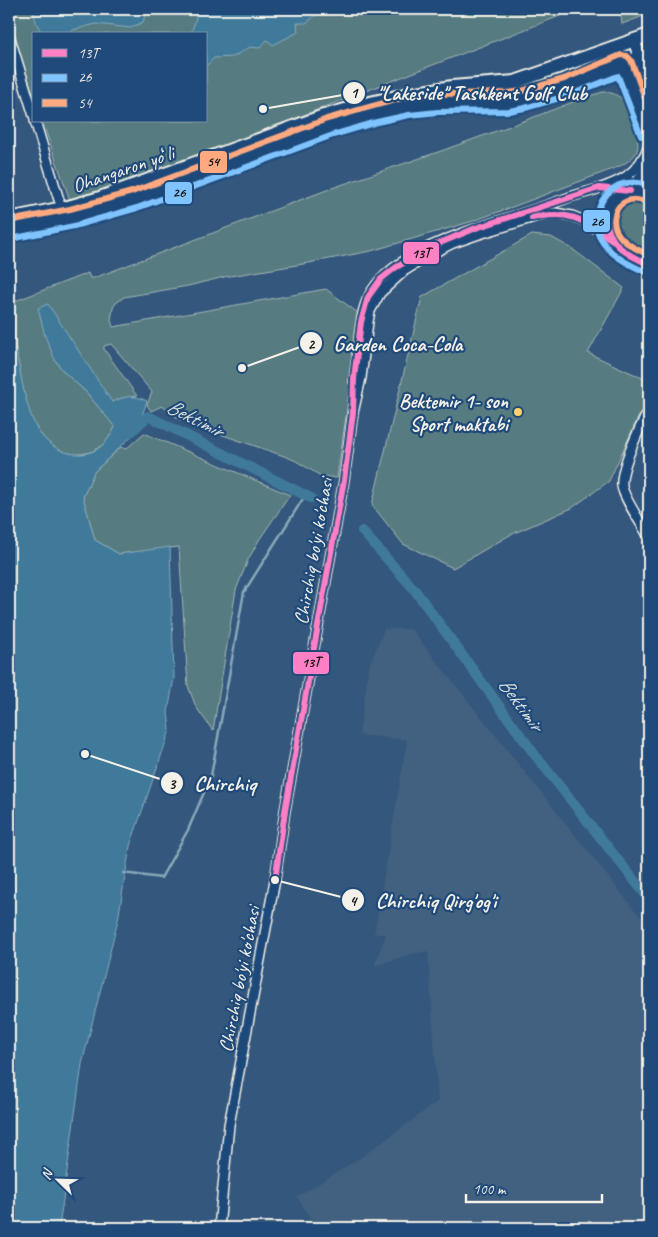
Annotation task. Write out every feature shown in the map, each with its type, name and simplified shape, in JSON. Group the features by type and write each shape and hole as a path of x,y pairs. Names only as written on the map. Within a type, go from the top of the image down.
{"highway":[{"name":"Ohangaron yoʻli","path":"11,224 100,198 324,116 405,95 515,82 649,35"},
{"name":"Ohangaron yoʻli","path":"11,224 72,218 128,202 330,127 408,106 437,103 520,101 551,92 645,55"}],"main road":[{"path":"634,41 645,55 649,82"},
{"path":"616,47 649,133"},
{"path":"630,191 639,181 649,163"},
{"path":"649,194 630,191 620,194 612,202 605,219 606,228 614,241 628,253 649,264"}],"street":[{"path":"9,35 32,110"},
{"path":"35,122 59,200"},
{"name":"Chirchiq bo'yi ko'chasi","path":"353,412 354,378 364,309 368,297 381,279 394,268 434,245 476,228 620,180 635,169 646,154 649,146"},
{"name":"Chirchiq bo'yi ko'chasi","path":"599,188 630,191"},
{"name":"Chirchiq bo'yi ko'chasi","path":"219,1228 229,1125 275,880 285,811 344,480 370,311 380,293 404,271 433,253 485,232 549,214 561,214 582,220 614,241"},
{"path":"649,411 636,434 622,476 622,488 649,537"}],"shaded area":[{"path":"33,9 147,9 143,22 131,28 96,24 71,32 41,32"},
{"path":"192,9 349,9 320,12 306,23 297,23 298,32 273,45 267,40 260,48 250,47 233,57 214,58 208,64 208,32 192,32 196,18"},
{"path":"9,278 15,340 23,389 35,425 48,442 66,452 74,454 87,453 102,446 115,427 86,392 64,372 55,360 45,336 38,308 48,304 112,402 130,397 138,397 147,401 137,431 94,472 83,497 95,540 119,554 170,547 174,678 168,712 170,730 130,846 118,920 82,1064 59,1228 9,1228"},
{"path":"384,629 411,629 649,928 649,1228 285,1228 311,1219 297,1197 363,1156 438,1101 428,951 374,966 386,934 374,934 407,740 359,735 369,666"}],"green space":[{"path":"9,9 578,9 107,191 71,203 42,122 208,122 208,32 32,32 32,90 22,62"},
{"path":"624,9 649,9 649,14 622,24 621,16"},
{"path":"603,92 608,92 622,99 638,142 638,148 632,158 618,167 470,222 371,251 124,297 115,304 111,320 113,327 326,289 358,313 337,478 321,476 287,457 191,424 179,419 162,406 151,411 147,405 152,392 111,344 104,346 104,349 137,396 122,398 112,402 55,360 64,372 86,392 115,427 106,442 97,449 87,453 67,453 48,442 35,425 28,408 22,384 10,303 88,273 91,279 332,188 441,151"},
{"path":"636,198 649,200 649,253 625,238 618,227 617,220 620,210"},
{"name":"Bektemir 1- son Sport maktabi","path":"532,235 551,237 571,248 624,288 588,353 649,381 649,394 609,481 572,508 510,535 453,568 403,544 372,505 422,297"},
{"path":"144,433 290,495 259,540 248,560 236,590 213,731 196,707 188,686 179,547 119,554 95,540 83,497 94,472 121,447 126,449"}],"waterway":[{"name":"Bektimir","path":"131,432 148,416 311,498"},
{"path":"123,873 161,878 188,830 211,776 244,592 306,494"},
{"name":"Bektimir","path":"362,531 414,589 535,755 649,899"}],"transit line":[{"name":"54","path":"9,221 70,209 132,192 327,119 406,97 522,91 564,79 621,55 627,56 631,60 649,109"},
{"name":"26","path":"11,239 74,226 137,208 333,135 377,122 409,115 438,112 509,111 525,108 570,95 618,76 641,136"},
{"name":"26","path":"646,272 626,263 609,250 600,238 596,223 602,201 612,189 630,182 649,185"},
{"name":"13Т","path":"275,880 285,811 344,480 353,413 354,378 361,322 368,297 381,279 395,268 435,245 476,228 599,188 630,191"},
{"name":"54","path":"646,202 634,199 623,203 615,214 614,223 617,232 623,240 649,255"},
{"name":"13Т","path":"532,218 556,215 576,218 614,241"},
{"name":"13Т","path":"606,217 610,234 619,247 633,257 649,264"}],"place":[{"name":"\"Lakeside\" Tashkent Golf Club","path":"263,109"},
{"name":"Garden Coca-Cola","path":"242,368"},
{"name":"Bektemir 1- son Sport maktabi","path":"518,412"},
{"name":"Chirchiq","path":"85,754"},
{"name":"Chirchiq Qirg'og'i","path":"275,880"}]}
